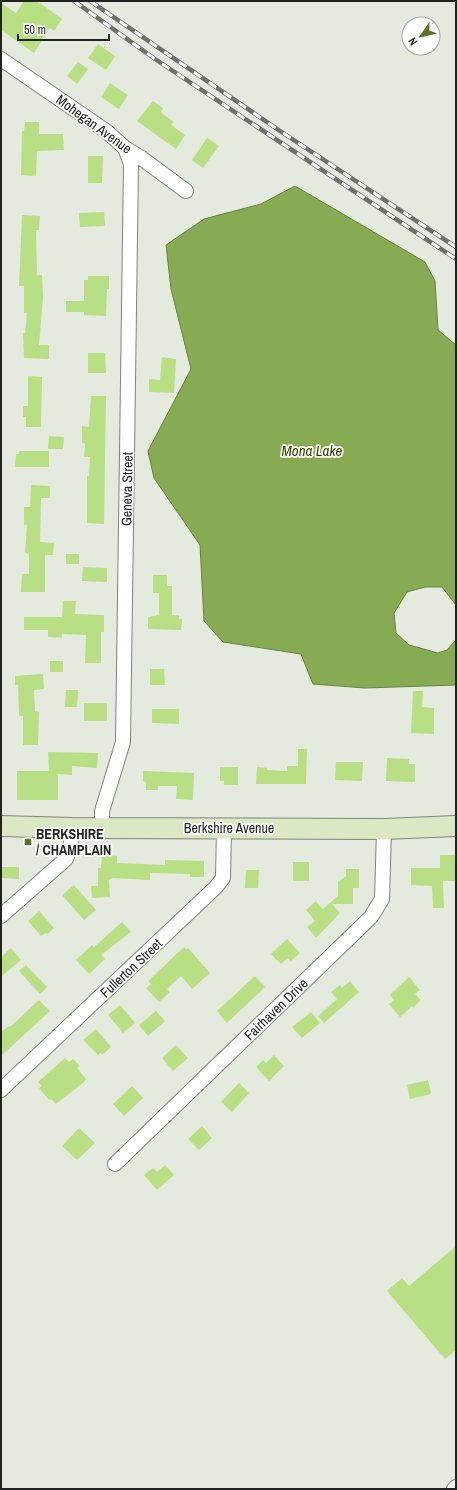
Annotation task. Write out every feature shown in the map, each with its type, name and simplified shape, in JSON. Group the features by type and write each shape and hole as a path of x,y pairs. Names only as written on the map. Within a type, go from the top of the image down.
{"main road":[{"name":"Berkshire Avenue","path":"1,826 72,828 384,829 456,826"}],"street":[{"name":"Mohegan Avenue","path":"1,59 106,131 125,148 140,157 186,191"},
{"name":"Geneva Street","path":"102,828 102,811 124,742 131,164 125,148"},
{"path":"1,916 66,859 71,844 72,828"},
{"name":"Fullerton Street","path":"1,1090 216,887 223,878 224,828"},
{"name":"Fairhaven Drive","path":"115,1164 372,918 382,899 384,829"}],"water":[{"name":"Mona Lake","path":"295,186 425,262 435,281 438,330 456,345 456,605 442,587 425,587 407,592 394,613 396,633 409,645 438,653 447,650 456,640 456,685 365,688 313,684 301,654 223,642 204,621 200,545 154,478 148,451 191,369 171,289 166,245 204,219 261,204"}],"building":[{"path":"24,1 37,1 62,19 54,31 50,28 34,53 1,30 1,3 16,13"},
{"path":"98,44 115,56 106,70 88,58"},
{"path":"78,62 88,69 77,84 67,76"},
{"path":"110,83 128,95 119,109 101,97"},
{"path":"153,101 163,108 161,112 163,114 174,122 171,125 185,135 176,149 137,121"},
{"path":"25,122 39,122 39,134 63,134 64,150 37,151 36,176 21,175 22,131 24,131"},
{"path":"207,138 219,146 203,168 192,160"},
{"path":"88,156 103,156 102,183 88,183"},
{"path":"104,212 105,226 80,227 79,213"},
{"path":"22,215 40,216 39,230 36,230 37,275 42,275 43,297 39,345 49,345 49,359 24,358 23,333 25,333 27,313 24,313 24,286 19,286"},
{"path":"88,276 109,276 106,316 84,315 84,312 66,312 66,301 84,301 84,280 88,280"},
{"path":"88,353 105,353 106,373 88,373"},
{"path":"162,357 176,359 174,393 149,392 149,379 160,380"},
{"path":"28,376 42,377 41,427 26,427 26,417 23,417 23,406 28,406"},
{"path":"91,396 106,396 104,524 87,523 87,476 89,476 90,457 84,457 85,443 82,443 82,426 89,427"},
{"path":"49,436 64,437 63,449 48,449"},
{"path":"19,451 49,451 49,467 15,467 16,454 19,454"},
{"path":"31,485 50,486 50,498 41,498 40,542 54,543 53,555 45,555 45,592 21,592 22,574 29,574 29,554 25,553 27,525 24,525 24,507 30,507"},
{"path":"66,554 79,554 79,564 66,564"},
{"path":"83,567 107,568 107,582 82,581"},
{"path":"153,575 167,575 167,586 172,586 172,615 179,615 179,619 182,619 181,630 148,629 148,617 159,615 159,593 153,593"},
{"path":"63,601 76,601 75,614 104,615 104,632 101,632 101,663 85,663 86,635 62,634 62,638 48,637 48,630 24,630 24,617 62,617"},
{"path":"50,661 63,661 63,672 50,672"},
{"path":"150,669 164,669 165,685 150,685"},
{"path":"43,674 44,689 34,690 35,711 39,712 38,745 23,745 23,716 19,716 18,685 15,685 15,676"},
{"path":"66,690 78,690 77,707 65,707"},
{"path":"413,691 423,691 422,707 434,708 434,734 411,733"},
{"path":"84,703 107,703 107,721 84,721"},
{"path":"152,709 179,709 179,724 152,723"},
{"path":"298,749 307,749 306,784 256,784 257,767 267,768 267,770 287,771 287,766 298,766"},
{"path":"48,752 98,753 97,768 72,766 72,775 58,774 58,800 17,800 17,771 49,771"},
{"path":"387,758 409,759 409,764 415,764 415,782 386,781"},
{"path":"336,762 363,762 362,781 335,780"},
{"path":"220,767 238,767 238,785 224,785 224,781 220,781"},
{"path":"143,771 194,773 193,800 176,799 177,786 158,786 158,790 146,790 146,782 143,781"},
{"path":"102,855 117,856 117,863 165,865 165,860 204,861 204,877 190,877 190,874 150,873 150,880 113,878 109,880 110,897 92,898 91,886 98,886 98,868 101,868"},
{"path":"440,855 456,855 456,881 443,881 444,908 433,908 432,886 411,885 411,868 440,868"},
{"path":"293,862 309,862 309,881 293,881"},
{"path":"1,867 19,867 19,879 1,878"},
{"path":"346,869 359,869 359,888 353,888 353,904 332,904 340,913 316,938 307,927 315,921 306,910 316,901 323,909 338,896 338,882 346,876"},
{"path":"246,870 259,870 258,888 245,888"},
{"path":"74,885 96,910 84,920 62,895"},
{"path":"39,911 54,928 47,934 46,933 41,936 28,921"},
{"path":"122,922 131,932 101,955 105,959 89,974 76,960 92,945 94,947"},
{"path":"287,939 300,953 291,961 288,958 281,964 271,954"},
{"path":"184,947 187,950 188,948 210,973 192,989 181,976 167,989 170,992 159,1002 146,988 151,984 148,981"},
{"path":"11,948 21,960 1,977 1,957"},
{"path":"26,965 47,987 40,994 19,971"},
{"path":"255,976 265,987 227,1023 217,1011"},
{"path":"409,977 420,990 415,994 421,1000 400,1017 389,1004 394,1000 390,995"},
{"path":"350,981 359,992 324,1023 318,1016 337,999 331,992 340,985 342,988"},
{"path":"39,1000 50,1011 1,1056 1,1032 9,1026 10,1027"},
{"path":"120,1005 135,1023 123,1033 108,1015"},
{"path":"156,1011 165,1021 148,1036 139,1025"},
{"path":"311,1012 320,1023 302,1038 292,1027"},
{"path":"96,1029 111,1047 102,1055 101,1053 98,1055 83,1040"},
{"path":"176,1045 188,1058 173,1071 162,1058"},
{"path":"274,1055 284,1066 269,1081 256,1067 263,1060 266,1063"},
{"path":"65,1058 69,1062 73,1059 80,1066 77,1068 86,1079 56,1104 51,1099 49,1100 39,1088 42,1086 38,1082"},
{"path":"428,1080 431,1094 410,1099 407,1085"},
{"path":"239,1083 249,1093 232,1112 221,1102"},
{"path":"132,1086 143,1098 124,1116 113,1104"},
{"path":"202,1126 212,1138 199,1150 188,1139"},
{"path":"79,1128 95,1143 77,1160 62,1146"},
{"path":"165,1165 174,1175 157,1190 144,1175 153,1168 157,1172"},
{"path":"456,1246 456,1350 445,1359 387,1291 402,1278 409,1286"}],"railway":[{"path":"74,1 155,59 456,259"},
{"path":"90,1 280,131 456,247"}],"place":[{"name":"BERKSHIRE / CHAMPLAIN","path":"28,842"}]}
